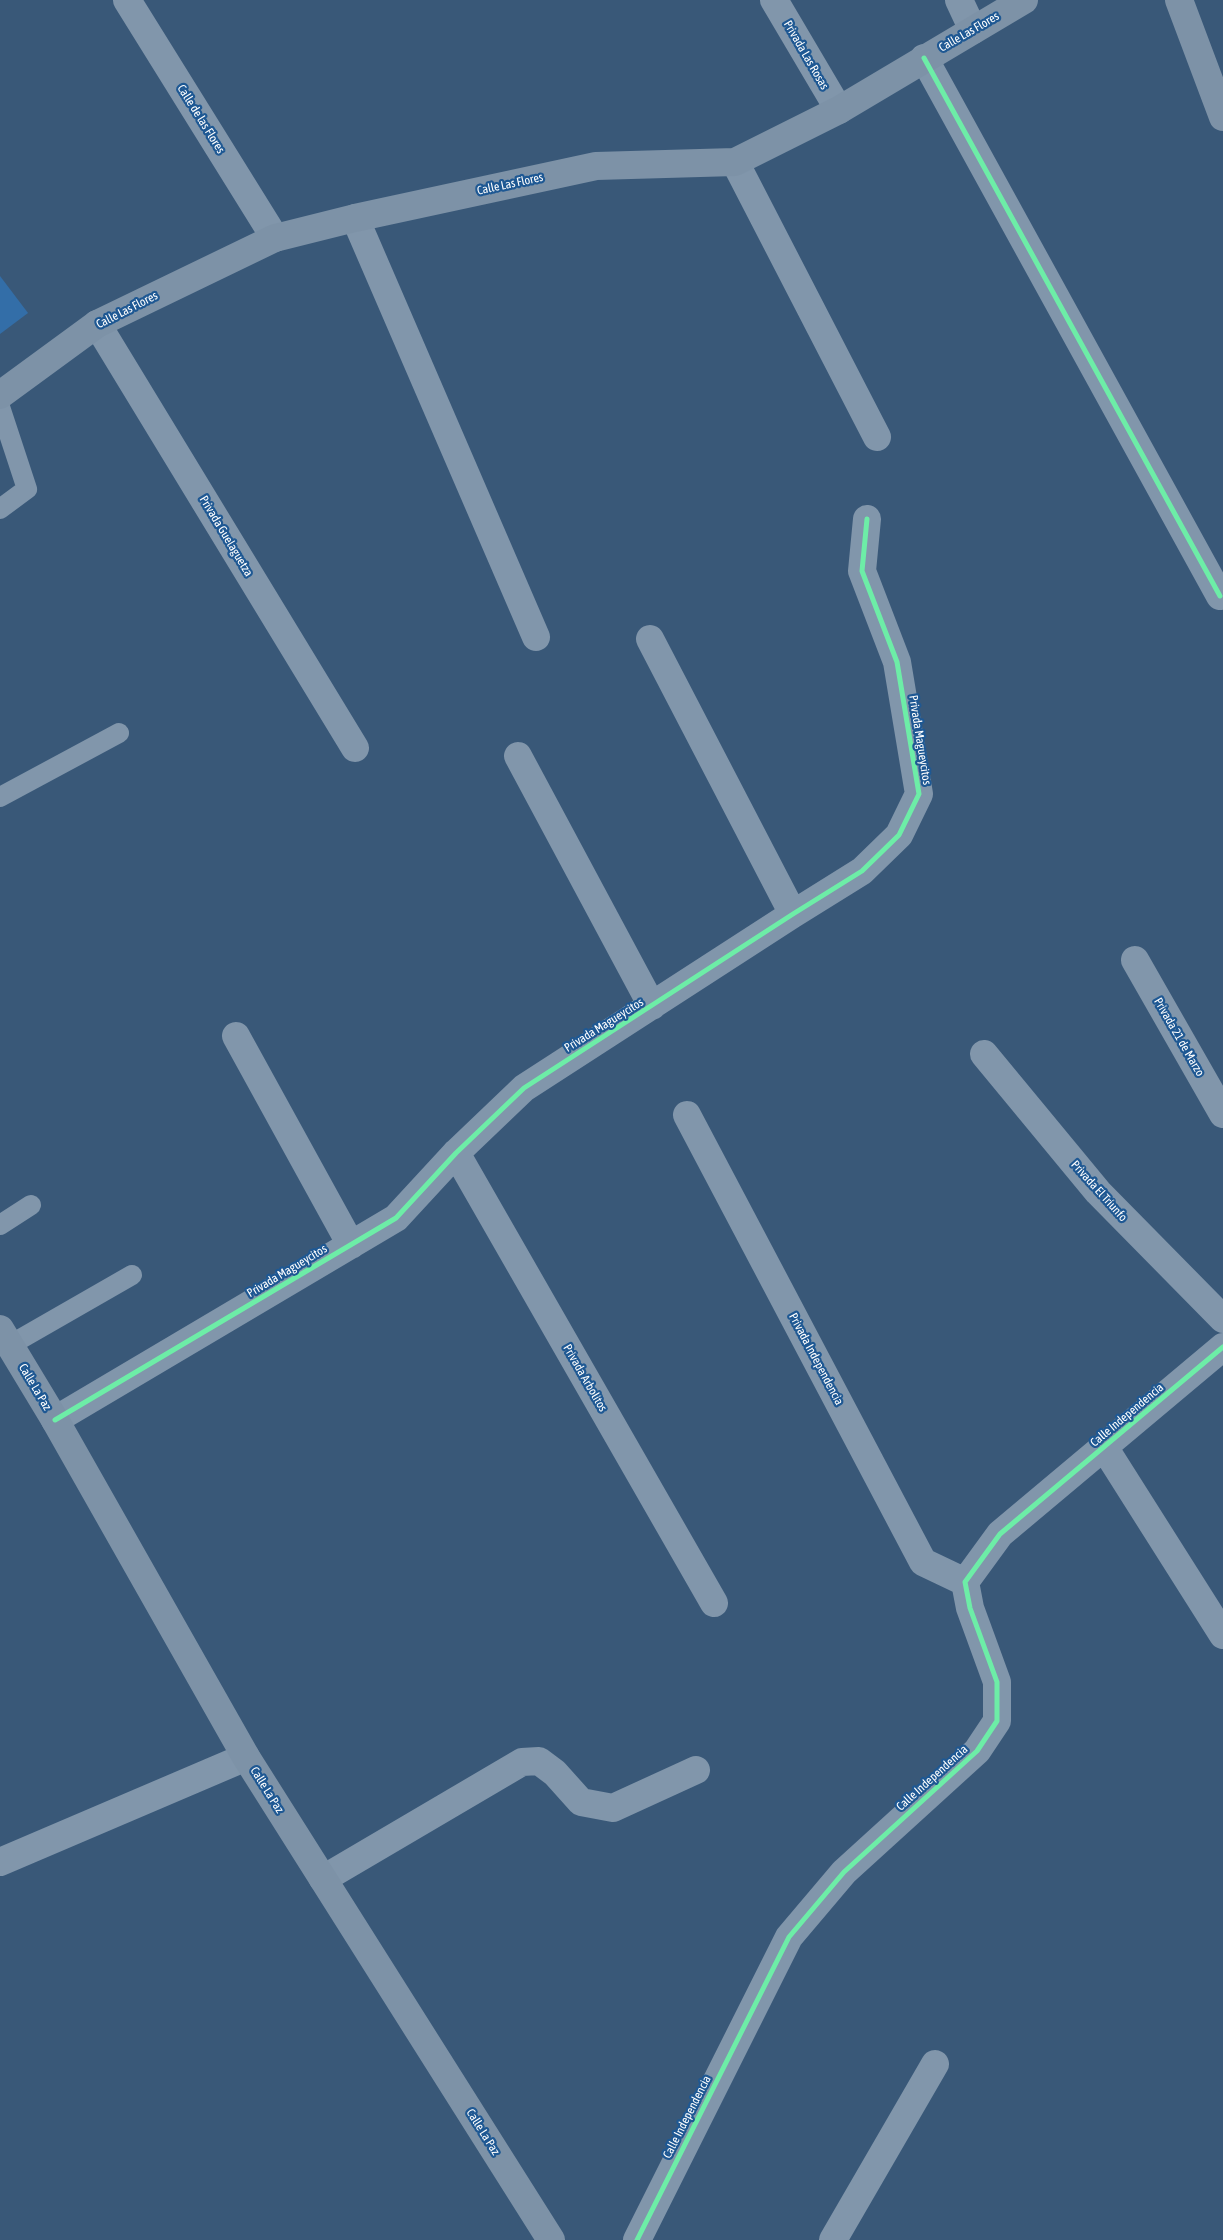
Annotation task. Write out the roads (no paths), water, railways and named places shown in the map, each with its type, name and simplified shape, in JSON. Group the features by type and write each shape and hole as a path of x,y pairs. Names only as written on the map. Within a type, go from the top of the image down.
{"main road":[{"name":"Calle Las Flores","path":"0,395 97,324 275,238 355,218 596,166 735,162 839,110 1024,0"},
{"path":"1179,0 1223,117"},
{"name":"Calle La Paz","path":"5,1337 55,1420 246,1757 552,2240"}],"street":[{"name":"Calle de las Flores","path":"127,0 275,238"},
{"name":"Privada Las Rosas","path":"774,0 839,110"},
{"path":"959,0 973,30"},
{"path":"924,58 1220,596"},
{"path":"735,162 877,437"},
{"path":"355,218 536,637"},
{"name":"Privada Guelaguetza","path":"97,324 355,748"},
{"name":"Privada Magueycitos","path":"55,1420 396,1218 456,1153 524,1088 792,914 862,871 899,835 919,794 898,662 862,571 867,519"},
{"path":"650,639 792,914"},
{"path":"518,756 652,1006"},
{"name":"Privada 21 de Marzo","path":"1135,960 1223,1114"},
{"path":"236,1036 352,1245"},
{"name":"Privada El Triunfo","path":"984,1054 1098,1192 1223,1319"},
{"name":"Privada Independencia","path":"687,1115 923,1562 965,1582"},
{"name":"Privada Arbolitos","path":"456,1153 714,1603"},
{"name":"Calle Independencia","path":"637,2240 789,1937 844,1872 977,1751 997,1721 997,1682 970,1608 965,1582 1000,1534 1223,1347"},
{"path":"1104,1447 1223,1635"},
{"path":"0,1862 246,1757"},
{"path":"323,1879 522,1762 539,1761 555,1773 582,1802 613,1808 696,1770"},
{"path":"833,2240 935,2064"}],"lane":[{"path":"0,407 27,489 0,510"},
{"path":"0,797 119,733"},
{"path":"0,1225 31,1205"},
{"path":"5,1337 132,1275"}]}
